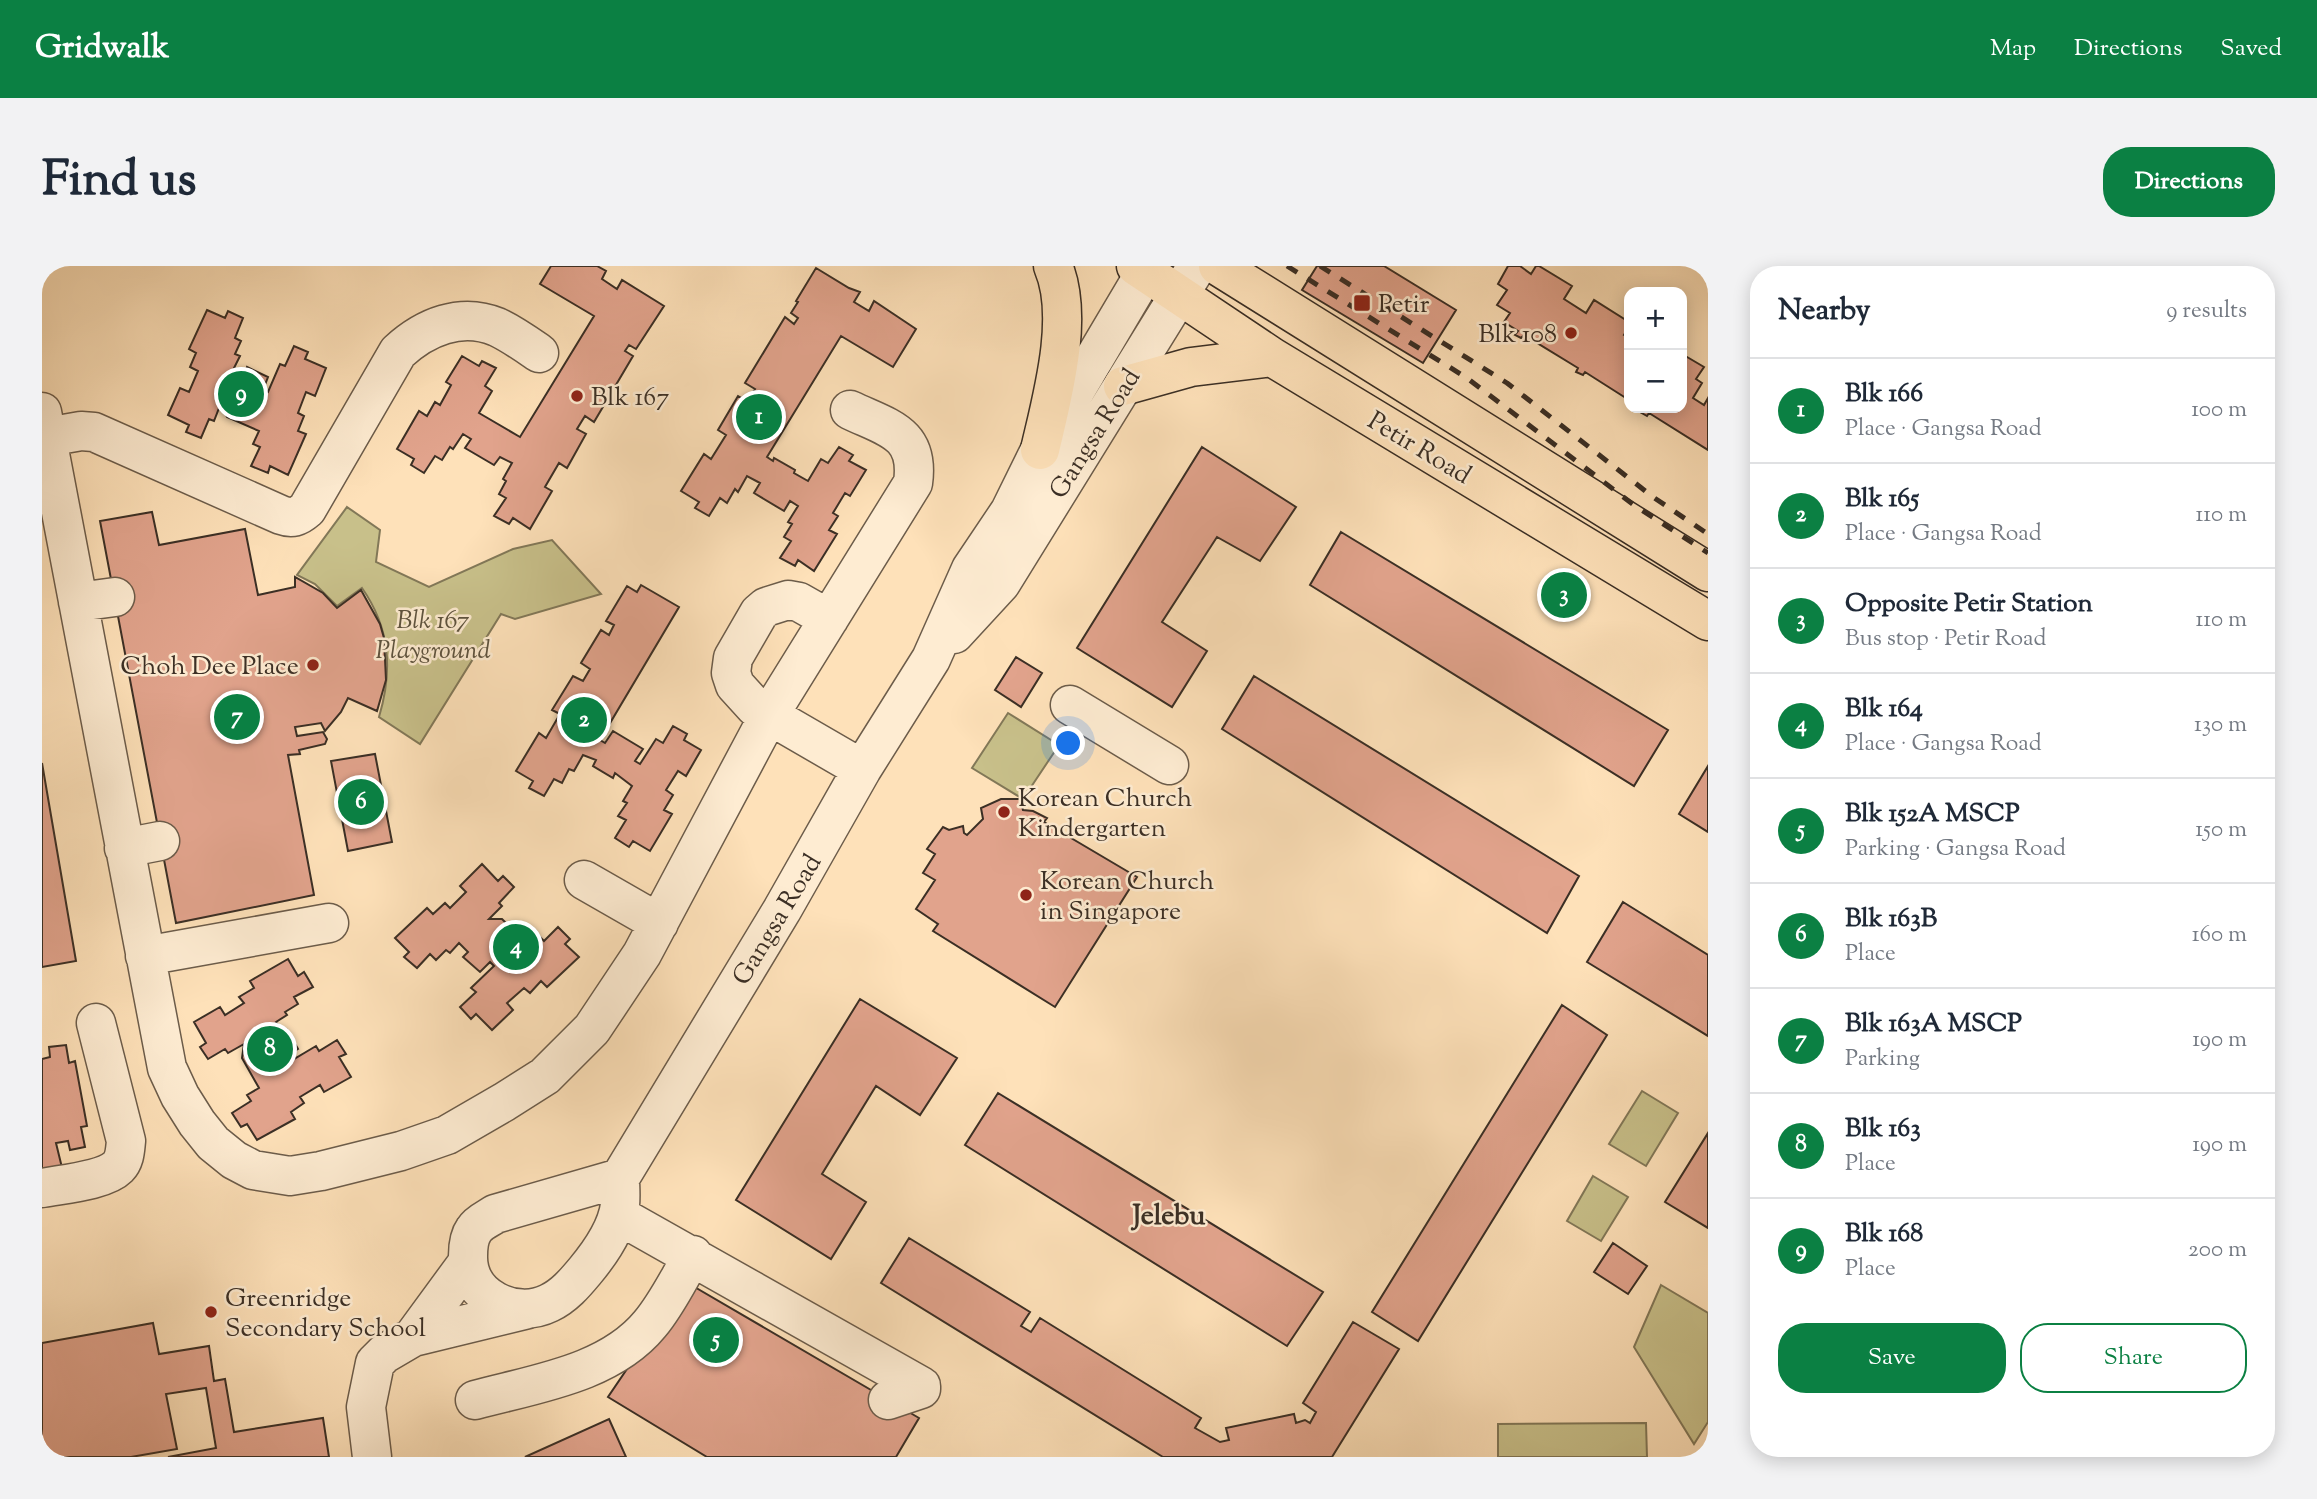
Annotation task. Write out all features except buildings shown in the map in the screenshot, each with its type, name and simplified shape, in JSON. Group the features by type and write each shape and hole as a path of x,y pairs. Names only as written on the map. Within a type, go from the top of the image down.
{"main road":[{"path":"1040,450 1061,344 1061,293 1054,266"},
{"name":"Petir Road","path":"1219,266 1708,572"},
{"path":"1261,266 1281,307"},
{"name":"Petir Road","path":"1144,268 1188,280 1272,357 1708,621"},
{"path":"1123,386 1191,367 1272,357"}],"street":[{"name":"Gangsa Road","path":"413,1336 550,1303 579,1279 599,1252 618,1215 620,1178 782,910 862,769 931,659 971,569 1010,511 1040,450 1144,268"},
{"name":"Gangsa Road","path":"931,659 1001,583 1188,280"},
{"path":"540,353 498,328 473,321 439,325 411,340 398,352 307,509 297,517 288,518 94,432 44,425 97,600 142,844 145,957 167,1068 180,1096 213,1143 234,1160 253,1170 290,1176 321,1171 401,1152 447,1135 545,1076 592,1029 642,954 768,717 914,483 915,468 908,441 898,433 850,410"},
{"path":"829,619 799,602 788,600 766,607 759,613 733,659 731,673 743,696 768,717 862,769"},
{"path":"1070,705 1169,765"},
{"path":"578,880 659,923"},
{"path":"145,957 329,923"},
{"path":"42,1188 103,1176 117,1167 123,1158 126,1140 96,1023"},
{"path":"533,1308 509,1306 489,1299 474,1280 468,1262 472,1231 489,1218 620,1178"},
{"path":"618,1215 922,1386 921,1389 888,1400"},
{"path":"475,1400 586,1369 626,1346 650,1324 693,1255"},
{"path":"372,1457 366,1407 375,1363 384,1354 413,1336 468,1262"}],"green space":[{"name":"Blk 167 Playground","path":"347,507 380,530 376,562 429,587 513,549 552,540 601,594 515,619 501,614 420,744 379,717 386,683 386,650 378,618 362,588 337,606 315,584 297,575"},
{"path":"1008,713 1059,745 1023,799 972,768"},
{"path":"1642,1091 1678,1113 1646,1166 1609,1144"},
{"path":"1593,1176 1628,1197 1601,1241 1567,1221"},
{"path":"1661,1285 1708,1313 1708,1422 1694,1444 1634,1347"},
{"path":"1646,1423 1647,1457 1498,1457 1498,1424"}],"railway":[{"path":"1287,266 1467,378 1634,505 1708,553"},
{"path":"1320,266 1507,383 1653,497 1708,534"}],"place":[{"name":"Petir","path":"1362,303"},
{"name":"Blk 108","path":"1571,333"},
{"name":"Blk 168","path":"241,394"},
{"name":"Blk 167","path":"577,396"},
{"name":"Blk 166","path":"759,417"},
{"name":"Opposite Petir Station","path":"1564,595"},
{"name":"Choh Dee Place","path":"313,665"},
{"name":"Blk 163A MSCP","path":"237,717"},
{"name":"Blk 165","path":"584,720"},
{"name":"Blk 163B","path":"361,802"},
{"name":"Korean Church Kindergarten","path":"1004,812"},
{"name":"Korean Church in Singapore","path":"1026,895"},
{"name":"Blk 164","path":"516,947"},
{"name":"Blk 163","path":"270,1049"},
{"name":"Greenridge Secondary School","path":"211,1312"},
{"name":"Blk 152A MSCP","path":"716,1340"}],"district":[{"name":"Jelebu","path":"1169,1214"}]}
